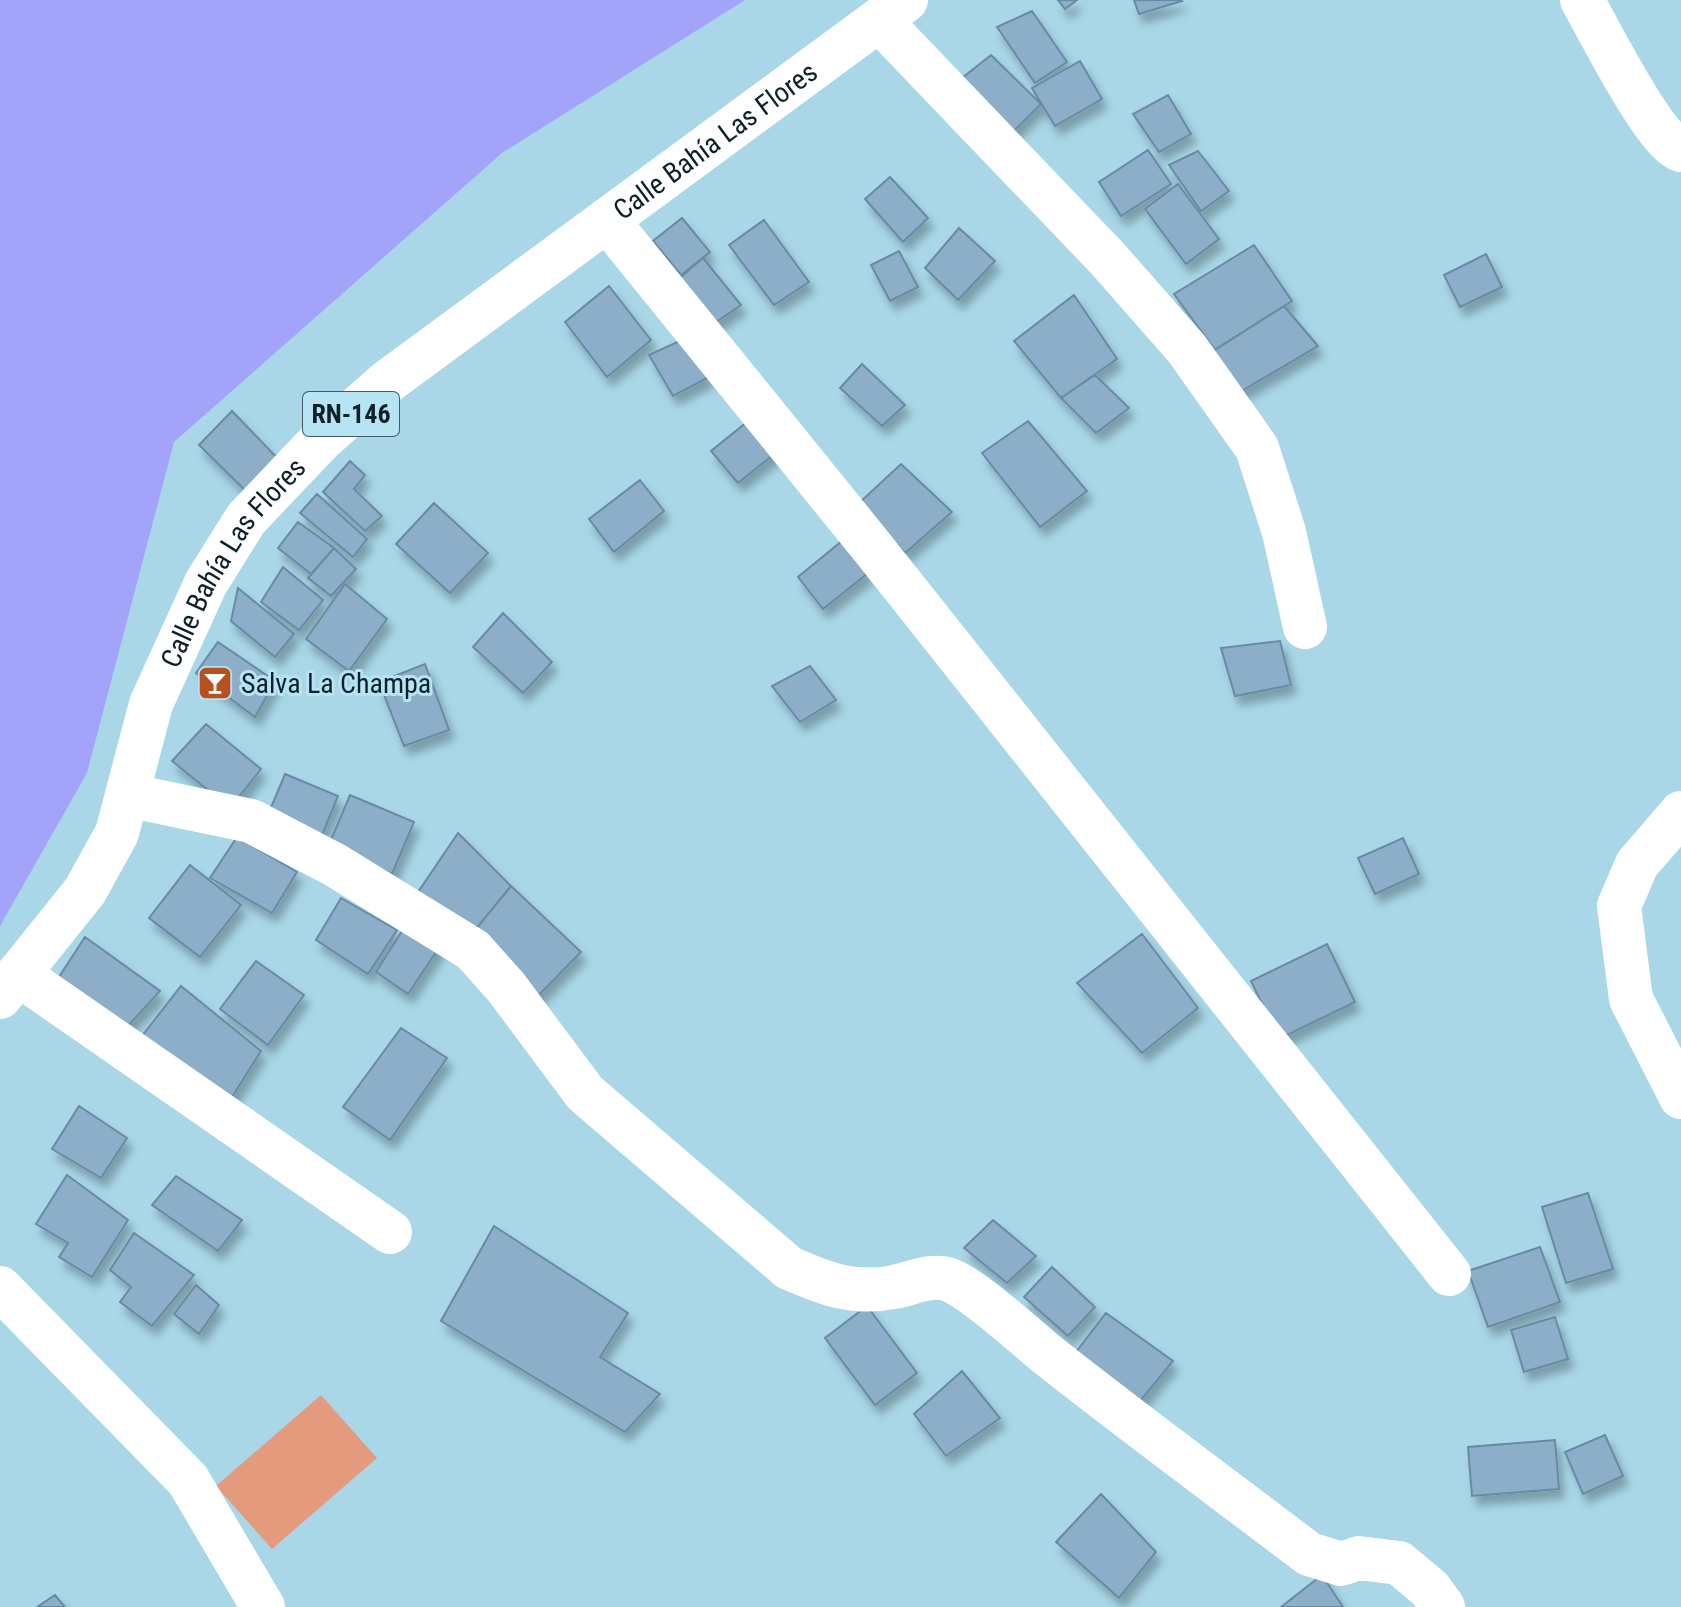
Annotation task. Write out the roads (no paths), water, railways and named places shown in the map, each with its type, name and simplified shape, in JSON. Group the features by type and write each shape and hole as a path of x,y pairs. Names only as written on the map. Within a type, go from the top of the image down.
{"street":[{"path":"1582,0 1655,128 1672,148 1681,150"},
{"path":"893,10 1187,349 1257,448 1284,532 1305,627"},
{"name":"Calle Bahía Las Flores","path":"9,986 85,891 117,833 151,704 206,583 246,519 321,440 387,382 893,10"},
{"path":"607,220 876,552 1449,1274"},
{"path":"127,795 251,821 335,865 473,950 506,987 585,1093 789,1268 829,1285 865,1291 926,1278 948,1279 978,1298 1045,1353 1309,1554 1341,1564 1359,1558 1399,1563 1430,1589 1443,1607"},
{"path":"1681,813 1637,864 1619,906 1631,999 1681,1097"},
{"path":"9,986 390,1232"},
{"path":"0,1288 188,1480 263,1607"}],"water":[{"path":"0,0 745,0 502,153 174,442 87,773 0,926"}],"place":[{"name":"Salva La Champa","path":"215,683"}]}
